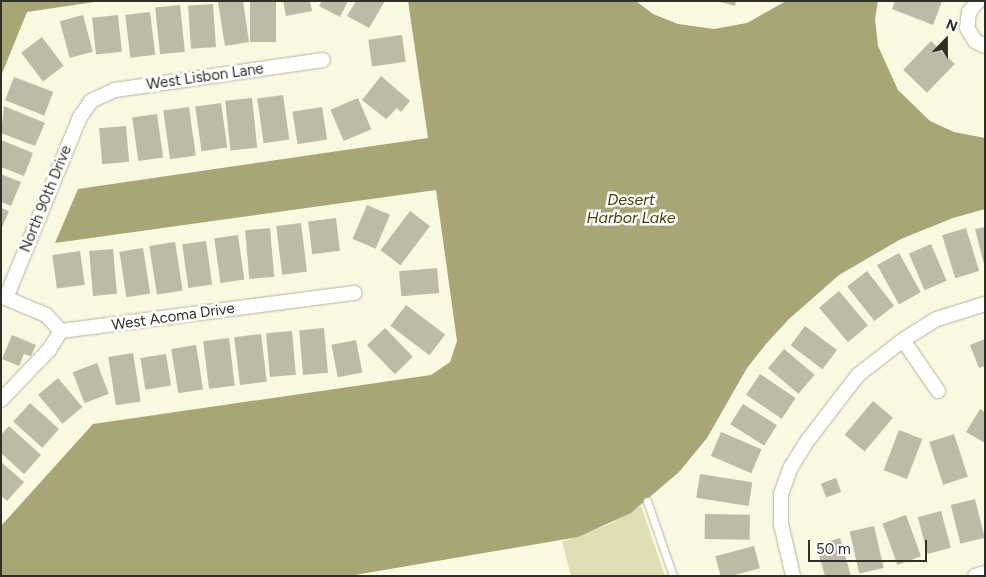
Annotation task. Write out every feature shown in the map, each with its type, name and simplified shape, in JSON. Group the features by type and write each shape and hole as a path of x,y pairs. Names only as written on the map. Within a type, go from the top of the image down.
{"street":[{"path":"978,1 969,12 967,28 976,41 985,46"},
{"name":"West Lisbon Lane","path":"90,101 115,90 323,60"},
{"name":"North 90th Drive","path":"4,297 80,117 90,101"},
{"name":"West Acoma Drive","path":"61,331 355,293"},
{"path":"1,400 50,350 61,331 46,315 4,297"},
{"path":"793,576 782,524 781,494 791,467 858,375 903,340 937,319 985,304"},
{"path":"903,340 938,391"},
{"path":"975,576 985,573"}],"lane":[{"path":"647,501 673,576"}],"green space":[{"path":"641,506 665,576 571,576 562,542 610,524"}],"water":[{"path":"1,1 101,1 27,12 1,76"},
{"name":"Desert Harbor Lake","path":"408,1 636,1 653,14 678,24 714,29 747,23 786,1 878,1 875,19 878,46 898,90 930,121 954,132 985,138 985,209 953,218 901,239 839,275 789,319 766,344 747,368 707,438 679,472 631,513 578,537 349,576 1,576 1,526 93,424 431,375 450,362 457,341 436,190 55,243 78,189 428,138"}],"building":[{"path":"243,1 249,42 225,46 218,2"},
{"path":"250,1 276,1 276,42 250,42"},
{"path":"283,1 310,1 312,11 286,16"},
{"path":"322,1 348,1 340,17 319,6"},
{"path":"356,1 385,1 369,28 347,16"},
{"path":"717,1 736,1 735,6"},
{"path":"895,1 942,1 933,25 892,9"},
{"path":"213,4 216,47 191,49 188,6"},
{"path":"180,5 185,52 160,54 155,8"},
{"path":"150,12 155,55 130,58 125,15"},
{"path":"83,15 93,52 70,58 60,21"},
{"path":"118,15 122,52 96,55 92,18"},
{"path":"402,35 406,62 372,66 368,40"},
{"path":"42,37 64,66 43,81 21,53"},
{"path":"931,41 955,64 927,93 903,70"},
{"path":"381,76 410,101 401,112 397,108 386,119 362,100"},
{"path":"14,77 53,92 44,115 5,100"},
{"path":"283,95 289,140 264,143 257,99"},
{"path":"252,98 257,148 230,151 225,101"},
{"path":"358,98 371,129 344,141 330,110"},
{"path":"221,103 227,148 202,151 195,107"},
{"path":"4,106 45,123 35,146 1,133"},
{"path":"189,107 196,156 170,159 163,111"},
{"path":"322,107 327,140 298,144 292,112"},
{"path":"157,114 163,158 138,161 132,117"},
{"path":"126,126 129,162 102,164 99,128"},
{"path":"1,140 33,153 24,176 1,167"},
{"path":"1,174 21,182 11,206 1,202"},
{"path":"367,205 390,215 376,249 353,239"},
{"path":"1,208 9,211 1,230"},
{"path":"410,211 430,226 400,265 381,250"},
{"path":"336,218 340,251 312,254 308,221"},
{"path":"301,223 307,272 282,275 276,226"},
{"path":"985,227 985,264 984,264 975,229"},
{"path":"270,228 274,277 249,279 245,230"},
{"path":"966,228 979,271 955,278 942,235"},
{"path":"238,235 244,280 220,283 214,238"},
{"path":"206,241 212,285 188,288 182,244"},
{"path":"175,242 183,290 157,294 149,246"},
{"path":"931,244 947,281 925,290 909,253"},
{"path":"143,248 150,293 126,297 119,252"},
{"path":"113,249 117,294 93,296 89,251"},
{"path":"80,251 85,285 57,289 52,255"},
{"path":"899,253 921,292 899,304 877,265"},
{"path":"437,268 439,293 401,296 399,271"},
{"path":"867,271 894,306 874,321 847,286"},
{"path":"839,291 868,325 848,342 819,308"},
{"path":"406,305 445,334 429,355 390,326"},
{"path":"805,326 837,350 823,369 791,345"},
{"path":"324,328 328,373 303,375 299,330"},
{"path":"385,328 413,357 395,374 367,345"},
{"path":"292,331 296,375 270,377 266,333"},
{"path":"261,334 267,382 240,385 234,337"},
{"path":"12,335 36,345 31,356 24,354 19,366 2,359"},
{"path":"229,338 235,386 209,389 203,341"},
{"path":"985,339 985,366 979,368 970,345"},
{"path":"356,340 362,372 338,377 331,345"},
{"path":"196,345 203,389 178,393 171,349"},
{"path":"784,349 815,375 799,394 768,368"},
{"path":"133,353 141,401 116,405 108,357"},
{"path":"166,354 171,386 145,390 140,358"},
{"path":"97,363 109,394 85,403 73,372"},
{"path":"760,374 796,398 782,419 746,395"},
{"path":"58,378 82,407 63,424 38,395"},
{"path":"873,401 893,418 865,451 845,435"},
{"path":"30,403 59,429 42,448 13,422"},
{"path":"743,404 777,425 764,446 730,424"},
{"path":"980,409 985,412 985,443 966,432"},
{"path":"9,426 41,455 24,474 1,453 1,435"},
{"path":"899,430 922,439 907,479 884,470"},
{"path":"721,432 762,449 751,473 711,456"},
{"path":"954,434 968,477 943,485 929,442"},
{"path":"1,462 24,482 7,501 1,496"},
{"path":"700,474 752,482 749,506 696,498"},
{"path":"836,478 841,492 826,498 821,483"},
{"path":"975,499 985,538 960,544 951,505"},
{"path":"941,511 951,548 928,554 918,517"},
{"path":"705,514 750,515 750,540 705,539"},
{"path":"906,515 921,556 898,565 883,524"},
{"path":"874,526 884,568 859,574 850,532"},
{"path":"840,538 851,576 825,576 816,545"},
{"path":"754,546 760,568 731,576 721,576 715,556"}]}
